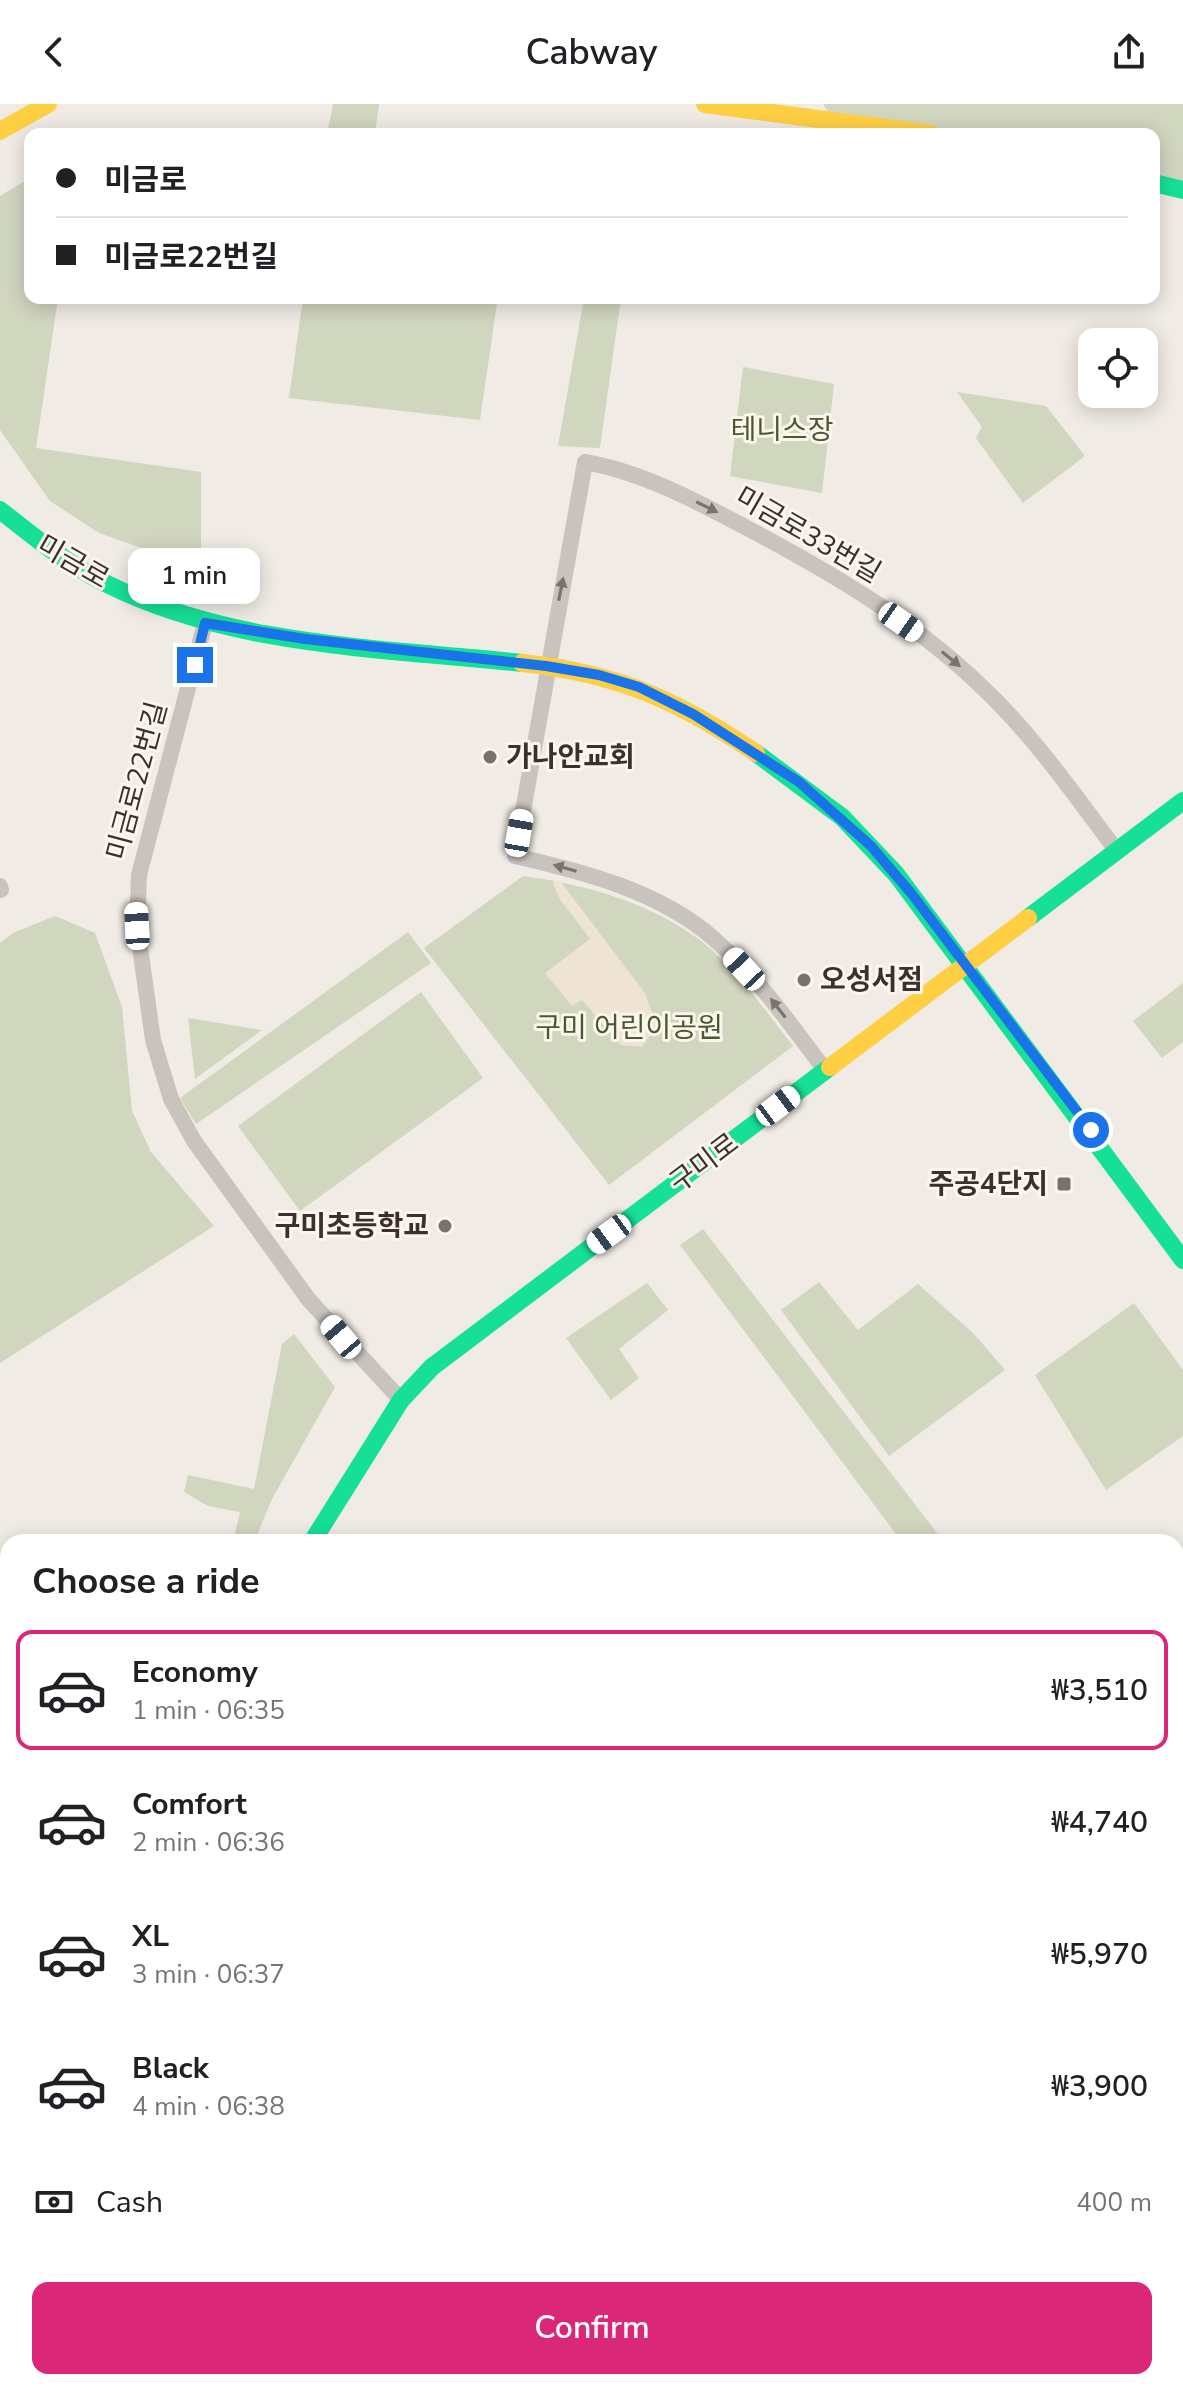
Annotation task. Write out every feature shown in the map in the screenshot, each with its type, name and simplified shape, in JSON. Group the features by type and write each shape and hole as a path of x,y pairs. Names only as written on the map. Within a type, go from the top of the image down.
{"street":[{"path":"0,131 48,104"},
{"path":"705,104 886,128"},
{"path":"1160,184 1183,190"},
{"name":"미금로33번길","path":"546,666 585,462 607,466 681,494 763,537 832,575 926,639 1004,709 1116,850"},
{"name":"미금로","path":"0,510 34,542 67,563 101,581 205,623 305,639 546,666 599,675 668,699 789,775 832,809 871,846 966,965 1183,1260"},
{"name":"미금로22번길","path":"205,623 139,875 137,926 153,1040 171,1099 194,1141 309,1300 401,1400"},
{"path":"546,666 515,856 627,889 697,926 727,951 760,986 825,1070"},
{"name":"구미로","path":"317,1534 401,1400 467,1339 1183,801"}],"green space":[{"path":"333,104 379,104 376,128 328,128"},
{"path":"823,104 1183,104 1183,182 1160,177 1160,128 928,128 828,112"},
{"path":"24,182 24,304 57,304 36,448 201,472 201,569 99,533 50,501 0,430 0,196"},
{"path":"302,304 497,304 480,420 289,398"},
{"path":"583,304 620,304 600,448 558,446"},
{"name":"테니스장","path":"743,367 834,384 822,493 730,476"},
{"path":"957,392 1046,406 1085,456 1023,503 976,438 982,427"},
{"name":"구미 어린이공원","path":"523,876 595,890 642,907 685,930 729,967 793,1046 609,1185 424,948"},
{"path":"55,916 95,933 122,1007 132,1111 151,1152 214,1226 0,1363 0,943 13,933"},
{"path":"408,932 431,963 196,1124 180,1098"},
{"path":"1183,983 1183,1042 1162,1058 1133,1021"},
{"path":"421,992 483,1078 300,1211 238,1126"},
{"path":"188,1018 262,1030 195,1079"},
{"path":"703,1229 938,1534 896,1534 680,1245"},
{"path":"819,1282 858,1330 918,1284 974,1334 1005,1370 889,1456 781,1310"},
{"path":"647,1283 668,1310 619,1349 639,1378 611,1400 566,1338"},
{"path":"1134,1303 1183,1370 1183,1436 1106,1490 1035,1375"},
{"path":"294,1334 335,1387 272,1499 257,1534 235,1534 240,1512 208,1506 184,1492 188,1475 254,1489 282,1344"}],"shaded area":[{"path":"552,880 561,882 645,993 657,1026 642,1047 621,1045 582,1000 572,1006 545,973 590,939 559,898"}],"traffic: fast":[{"path":"1160,184 1183,190"},
{"path":"0,510 38,540 105,583 154,604 204,620 309,641 522,663"},
{"path":"756,753 842,817 896,874 1183,1260"},
{"path":"1028,918 1183,801"},
{"path":"317,1534 401,1400 432,1367 830,1067"}],"traffic: slow":[{"path":"0,131 48,104"},
{"path":"705,104 886,128"},
{"path":"522,663 587,674 645,692 700,718 756,753"},
{"path":"830,1067 1028,918"}],"place":[{"name":"가나안교회","path":"490,757"},
{"name":"오성서점","path":"804,980"},
{"name":"주공4단지","path":"1064,1184"},
{"name":"구미초등학교","path":"445,1226"}],"route":[{"path":"195,665 205,623 305,639 546,666 599,675 668,699 759,755 854,828 899,877 1091,1130"}]}
